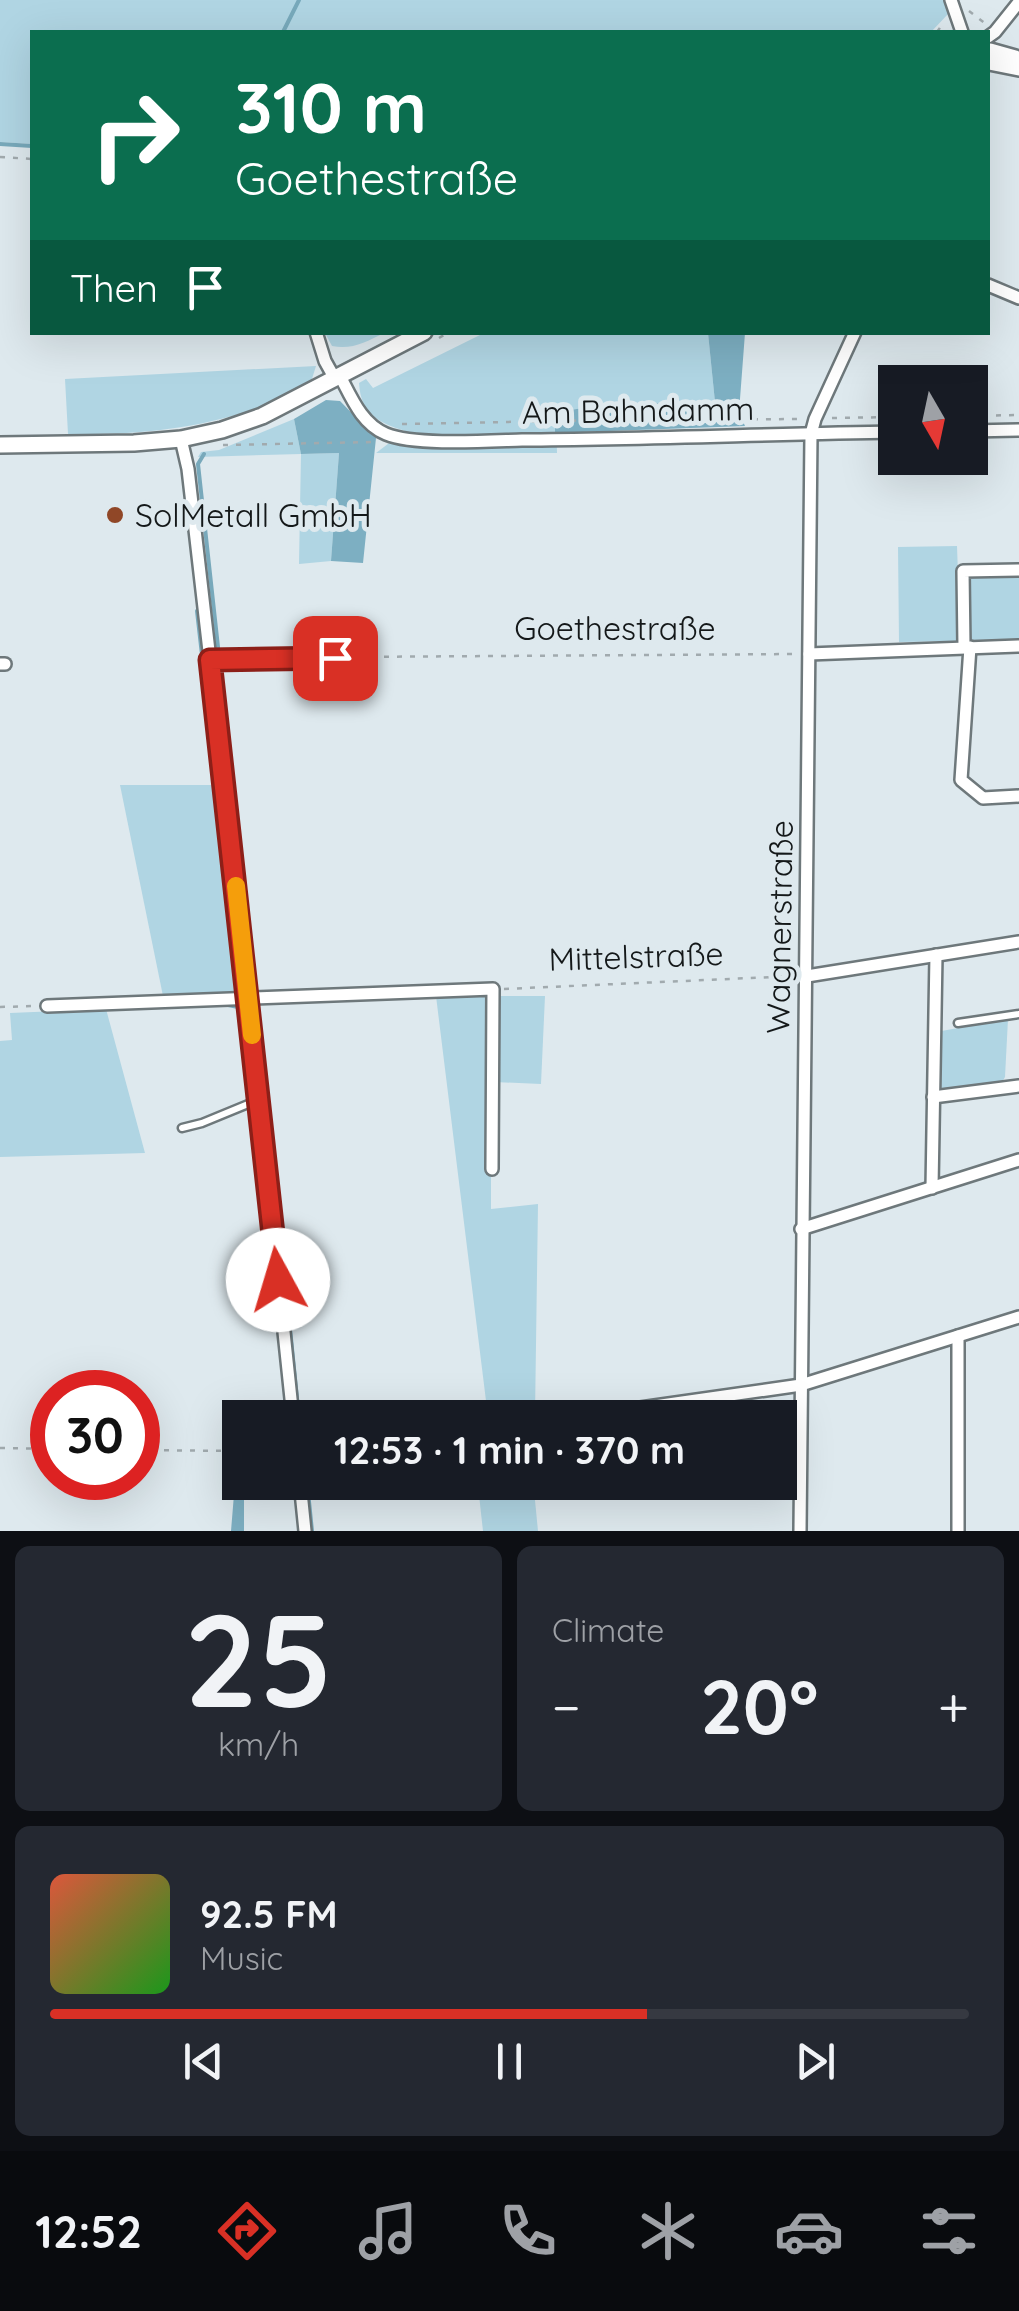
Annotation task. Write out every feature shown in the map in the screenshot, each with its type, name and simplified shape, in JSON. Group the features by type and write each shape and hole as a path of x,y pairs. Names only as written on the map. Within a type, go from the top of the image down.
{"street":[{"path":"951,0 961,30"},
{"path":"990,46 995,32 1019,2"},
{"path":"990,53 1019,60"},
{"path":"990,53 1019,68"},
{"path":"990,286 1019,298"},
{"path":"317,335 337,378 357,408 383,433"},
{"path":"0,445 134,443 222,430 262,416 418,335"},
{"name":"Wagnerstraße","path":"800,1531 811,434 854,335"},
{"path":"988,431 1019,430"},
{"name":"Am Bahndamm","path":"383,433 402,439 478,441 878,432"},
{"path":"181,439 188,469 249,998 291,1400"},
{"path":"1019,570 964,571 967,647 961,780 984,798 1019,796"},
{"path":"808,654 1019,646"},
{"path":"210,660 335,658"},
{"path":"807,976 1019,942"},
{"path":"932,1188 936,955"},
{"path":"47,1006 494,989 492,1169"},
{"path":"932,1097 1019,1086"},
{"path":"802,1229 1019,1160"},
{"path":"700,1400 802,1386 1019,1318"},
{"path":"958,1336 958,1531"},
{"path":"302,1500 305,1531"}],"lane":[{"path":"958,1023 1019,1014"},
{"path":"182,1128 259,1100"}],"path":[{"path":"0,158 30,159"},
{"path":"988,416 1019,415"},
{"path":"398,424 878,417"},
{"path":"218,445 364,444 375,442 383,433"},
{"name":"Goethestraße","path":"335,658 808,654"},
{"name":"Mittelstraße","path":"494,989 807,976"},
{"path":"0,1008 47,1006"},
{"path":"0,1448 30,1449"},
{"path":"160,1450 222,1451"}],"shaded area":[{"path":"0,0 946,0 949,13 933,30 30,30 30,144 0,142"},
{"path":"326,335 379,335 359,344 332,346"},
{"path":"480,335 708,335 715,402 613,404 556,412 557,453 376,453 405,431 367,410 359,383 366,379 373,388"},
{"path":"708,335 745,335 739,412 745,426 555,433 555,412 613,404 715,402"},
{"path":"316,366 311,382 231,416 162,430 68,434 65,379"},
{"path":"326,400 340,401 376,438 363,563 331,561 339,453 301,454 294,419"},
{"path":"294,419 301,454 198,457 201,452 219,450"},
{"path":"339,453 331,561 299,564 301,454"},
{"path":"957,546 958,574 1019,573 1019,640 899,642 898,547"},
{"path":"120,785 216,785 238,979 235,992 163,996"},
{"path":"478,993 491,1004 491,1209 538,1204 535,1400 486,1400 436,996"},
{"path":"498,996 545,996 541,1084 495,1082"},
{"path":"106,1009 145,1153 0,1157 0,1041 12,1040 10,1013"},
{"path":"1008,1019 1002,1082 942,1090 937,1086 936,1032"},
{"path":"234,1500 244,1500 244,1531 231,1531"},
{"path":"480,1500 535,1500 538,1531 483,1531"}],"waterway":[{"path":"284,30 299,0"},
{"path":"0,144 30,146"},
{"path":"204,454 198,464 218,647"},
{"path":"197,611 239,979 236,987"},
{"path":"226,742 236,827"},
{"path":"237,839 255,984"},
{"path":"223,1004 238,1007 242,1012 251,1090"},
{"path":"257,1013 263,1072"},
{"path":"254,1111 257,1134"},
{"path":"279,1219 297,1400"},
{"path":"309,1500 312,1531"}],"slow traffic":[{"path":"236,886 252,1035"}],"place":[{"name":"SolMetall GmbH","path":"115,515"}],"route":[{"path":"278,1280 210,660 335,658"}]}
